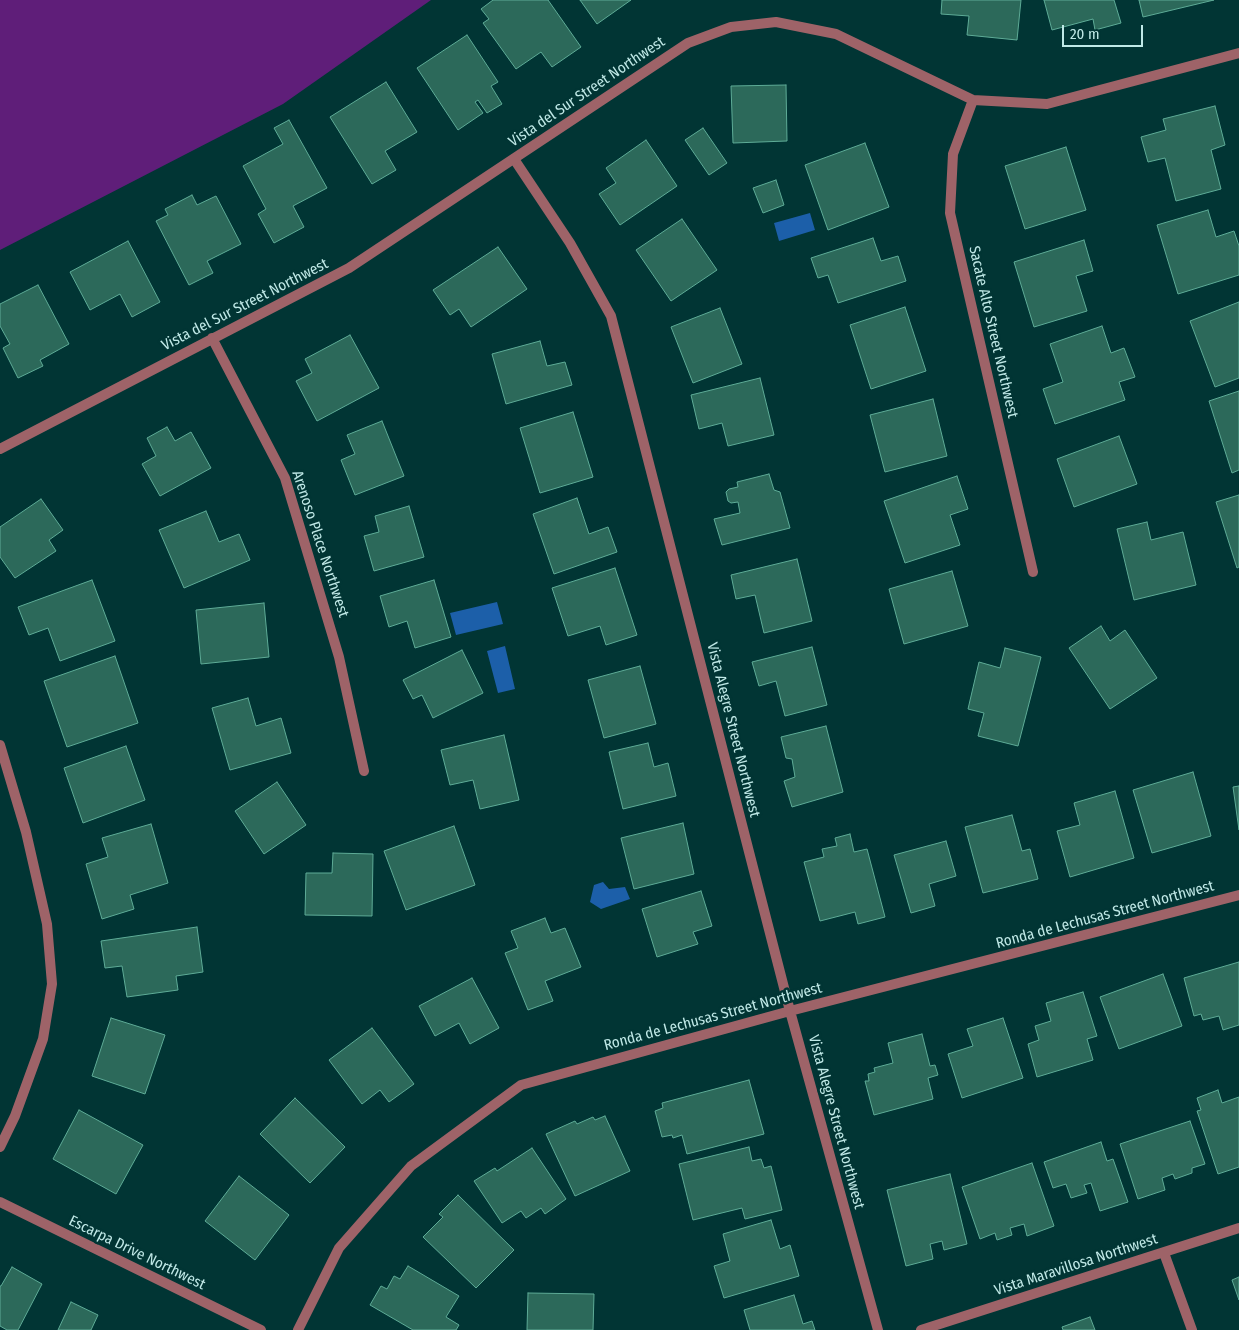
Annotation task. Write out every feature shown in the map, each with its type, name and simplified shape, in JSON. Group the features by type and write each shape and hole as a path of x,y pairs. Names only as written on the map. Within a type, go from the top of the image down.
{"street":[{"name":"Vista del Sur Street Northwest","path":"0,449 349,268 688,43 731,27 776,22 836,34 973,100 1047,104 1239,53"},
{"name":"Sacate Alto Street Northwest","path":"973,100 953,154 950,213 1033,572"},
{"name":"Vista Alegre Street Northwest","path":"514,159 570,243 611,316 790,1011 878,1330"},
{"name":"Arenoso Place Northwest","path":"212,338 285,478 339,657 364,771"},
{"path":"0,745 26,832 47,924 52,984 43,1039 15,1116 0,1146"},
{"name":"Ronda de Lechusas Street Northwest","path":"298,1330 339,1248 411,1166 521,1085 790,1011 1239,895"},
{"name":"Escarpa Drive Northwest","path":"0,1202 261,1330"},
{"name":"Vista Maravillosa Northwest","path":"922,1330 1239,1228"},
{"path":"1164,1253 1192,1330"}],"shaded area":[{"path":"0,0 431,0 283,104 0,250"}],"water":[{"path":"810,213 815,230 779,241 774,223"},
{"path":"497,602 503,624 456,635 450,613"},
{"path":"505,646 515,689 498,693 487,651"},
{"path":"603,882 609,889 625,887 630,899 601,909 590,902 594,885"}],"building":[{"path":"493,0 548,0 581,47 552,67 541,52 516,69 483,23 489,19 481,9"},
{"path":"580,0 631,0 597,24"},
{"path":"942,0 1021,0 1017,40 967,35 969,16 941,14"},
{"path":"1044,0 1114,0 1121,23 1095,30 1093,19 1052,30"},
{"path":"1139,0 1214,0 1143,17"},
{"path":"467,35 498,82 491,86 502,104 487,113 478,100 475,102 483,113 458,130 417,68"},
{"path":"386,82 417,132 385,151 396,170 372,184 330,117"},
{"path":"786,85 787,141 733,143 731,86"},
{"path":"1215,106 1225,145 1211,150 1221,189 1176,201 1165,158 1148,162 1141,137 1166,130 1163,119"},
{"path":"289,120 327,188 293,206 304,227 274,243 258,214 266,209 243,166 283,144 274,128"},
{"path":"703,128 727,163 709,175 685,140"},
{"path":"646,140 677,186 620,225 599,194 616,183 606,168"},
{"path":"865,143 889,207 828,230 805,165"},
{"path":"1066,147 1086,210 1025,229 1005,166"},
{"path":"776,180 784,205 763,213 753,188"},
{"path":"192,195 197,205 216,196 241,244 207,261 213,273 189,285 156,221 168,215 165,209"},
{"path":"1208,210 1216,237 1234,231 1239,246 1239,275 1178,294 1157,225"},
{"path":"682,219 717,270 671,301 636,250"},
{"path":"873,238 881,261 898,256 906,281 838,303 828,275 818,278 811,258"},
{"path":"1084,240 1093,271 1076,276 1087,311 1034,327 1014,262"},
{"path":"128,241 160,302 132,317 120,294 90,310 70,272"},
{"path":"498,247 527,289 471,327 459,309 450,315 433,290"},
{"path":"38,285 69,344 40,360 43,366 18,378 3,348 10,344 0,326 0,304"},
{"path":"1239,302 1239,378 1215,387 1190,321"},
{"path":"905,307 926,371 871,389 850,325"},
{"path":"720,308 742,364 693,383 671,327"},
{"path":"1102,326 1111,353 1124,348 1135,377 1119,382 1125,400 1055,424 1043,389 1063,382 1050,344"},
{"path":"350,335 379,388 317,421 296,381 312,373 305,359"},
{"path":"540,341 547,366 565,362 572,385 506,404 492,354"},
{"path":"760,378 774,435 728,446 722,423 699,429 691,395"},
{"path":"1239,391 1239,470 1232,473 1209,401"},
{"path":"933,399 947,456 885,472 870,415"},
{"path":"573,412 593,477 540,493 520,428"},
{"path":"382,421 404,476 355,495 341,460 355,454 347,435"},
{"path":"167,427 175,441 191,432 211,468 160,496 142,464 156,456 147,438"},
{"path":"1119,436 1137,484 1074,507 1057,459"},
{"path":"769,474 774,490 780,492 790,528 722,545 714,519 740,513 738,502 731,503 728,501 726,492 729,489 738,487 737,482"},
{"path":"957,476 968,509 950,515 960,545 905,563 884,501"},
{"path":"1239,495 1239,567 1237,568 1216,502"},
{"path":"577,498 589,534 608,527 617,552 554,574 533,514"},
{"path":"41,499 63,530 49,540 56,551 15,578 0,557 0,527"},
{"path":"409,506 424,557 374,571 364,536 379,532 375,516"},
{"path":"206,511 219,542 239,534 250,560 184,588 159,530"},
{"path":"1147,522 1151,540 1183,532 1196,585 1134,600 1117,529"},
{"path":"797,559 812,621 764,633 755,595 736,599 731,575"},
{"path":"615,568 637,635 606,645 600,626 568,636 552,588"},
{"path":"952,571 968,626 904,644 889,589"},
{"path":"92,580 115,641 60,661 48,628 29,635 18,607"},
{"path":"434,580 451,637 415,648 407,621 389,627 380,596"},
{"path":"264,603 269,657 201,664 196,610"},
{"path":"1101,626 1110,641 1125,630 1157,678 1110,709 1069,648"},
{"path":"812,647 827,705 785,716 776,681 759,686 752,662"},
{"path":"1005,648 1041,657 1018,746 978,736 984,713 968,709 979,662 1000,668"},
{"path":"462,650 483,693 433,718 422,695 413,699 403,680"},
{"path":"115,656 138,723 67,747 44,681"},
{"path":"640,666 656,724 604,738 588,680"},
{"path":"248,698 256,726 281,718 291,753 230,770 212,708"},
{"path":"826,726 843,792 792,807 784,781 795,777 792,759 786,758 781,737"},
{"path":"504,735 519,800 480,809 473,780 450,785 441,750"},
{"path":"648,743 654,767 668,763 676,796 623,809 609,752"},
{"path":"126,746 145,800 83,823 64,768"},
{"path":"1193,772 1211,836 1152,853 1133,790"},
{"path":"277,782 306,825 264,854 235,811"},
{"path":"1239,786 1239,830 1233,787"},
{"path":"1115,791 1134,858 1070,877 1057,831 1080,825 1074,803"},
{"path":"1012,815 1022,851 1030,849 1038,879 983,893 965,827"},
{"path":"683,823 694,874 634,889 621,838"},
{"path":"151,824 168,883 130,895 134,909 102,919 86,864 108,857 102,838"},
{"path":"454,826 475,885 406,910 384,851"},
{"path":"850,834 854,852 867,849 885,917 858,924 855,912 820,921 804,862 824,857 822,849 837,846 835,838"},
{"path":"946,841 956,876 929,884 935,906 911,913 894,855"},
{"path":"333,853 373,854 372,916 305,915 306,873 332,873"},
{"path":"701,891 712,926 693,932 698,944 657,957 642,909"},
{"path":"545,918 551,933 565,928 581,967 545,981 553,1001 528,1010 505,953 518,948 511,931"},
{"path":"197,927 203,972 176,976 178,990 127,997 122,966 105,968 101,941"},
{"path":"1239,962 1239,1025 1223,1030 1219,1016 1203,1020 1201,1014 1194,1016 1184,978"},
{"path":"1163,974 1182,1026 1119,1049 1100,997"},
{"path":"472,978 499,1028 470,1044 459,1023 435,1036 419,1006"},
{"path":"1083,992 1097,1036 1087,1039 1093,1060 1037,1077 1028,1044 1039,1040 1035,1026 1051,1021 1046,1003"},
{"path":"111,1018 165,1035 145,1094 92,1076"},
{"path":"1003,1018 1023,1078 962,1098 948,1054 973,1046 967,1029"},
{"path":"372,1028 414,1084 389,1102 380,1090 362,1104 329,1060"},
{"path":"922,1034 930,1066 935,1065 938,1075 928,1078 933,1099 874,1115 865,1081 869,1081 868,1074 875,1072 874,1068 893,1063 888,1043"},
{"path":"749,1080 764,1134 687,1154 682,1135 673,1138 672,1135 662,1137 655,1111 663,1108 662,1103"},
{"path":"1218,1090 1222,1103 1239,1097 1239,1167 1218,1174 1197,1111 1201,1110 1197,1098"},
{"path":"295,1098 345,1147 310,1183 260,1134"},
{"path":"79,1110 143,1145 116,1194 53,1159"},
{"path":"605,1116 630,1171 575,1196 546,1134 575,1121 577,1124 593,1117 595,1120"},
{"path":"1190,1121 1205,1164 1192,1168 1192,1173 1175,1179 1173,1174 1162,1178 1165,1190 1138,1199 1120,1144"},
{"path":"1101,1142 1107,1161 1113,1159 1128,1202 1100,1211 1091,1183 1084,1185 1087,1193 1071,1198 1066,1184 1053,1188 1044,1162"},
{"path":"749,1147 752,1161 761,1159 764,1168 771,1166 782,1210 745,1219 742,1208 693,1220 679,1164"},
{"path":"532,1148 566,1199 545,1214 541,1208 526,1218 521,1211 502,1223 474,1181 495,1168 497,1171"},
{"path":"1032,1163 1054,1226 1027,1236 1024,1224 1010,1228 1012,1235 997,1240 995,1233 980,1239 962,1187"},
{"path":"950,1174 967,1244 944,1250 942,1241 930,1244 933,1259 906,1266 887,1190"},
{"path":"239,1176 289,1215 255,1260 205,1221"},
{"path":"458,1195 514,1250 476,1288 423,1237 443,1217 439,1214"},
{"path":"771,1220 780,1249 790,1245 799,1276 724,1298 714,1266 730,1261 723,1234"},
{"path":"408,1266 459,1296 446,1317 459,1325 456,1330 413,1330 370,1305 381,1286 387,1289 394,1276 400,1279"},
{"path":"12,1267 42,1284 18,1330 7,1330 0,1326 0,1286"},
{"path":"1239,1277 1239,1300 1232,1280"},
{"path":"528,1293 594,1294 593,1330 527,1330"},
{"path":"794,1295 803,1324 812,1321 815,1330 750,1330 744,1310"},
{"path":"71,1302 98,1315 91,1330 58,1330"},
{"path":"1090,1317 1095,1330 1063,1330 1062,1327"}]}
